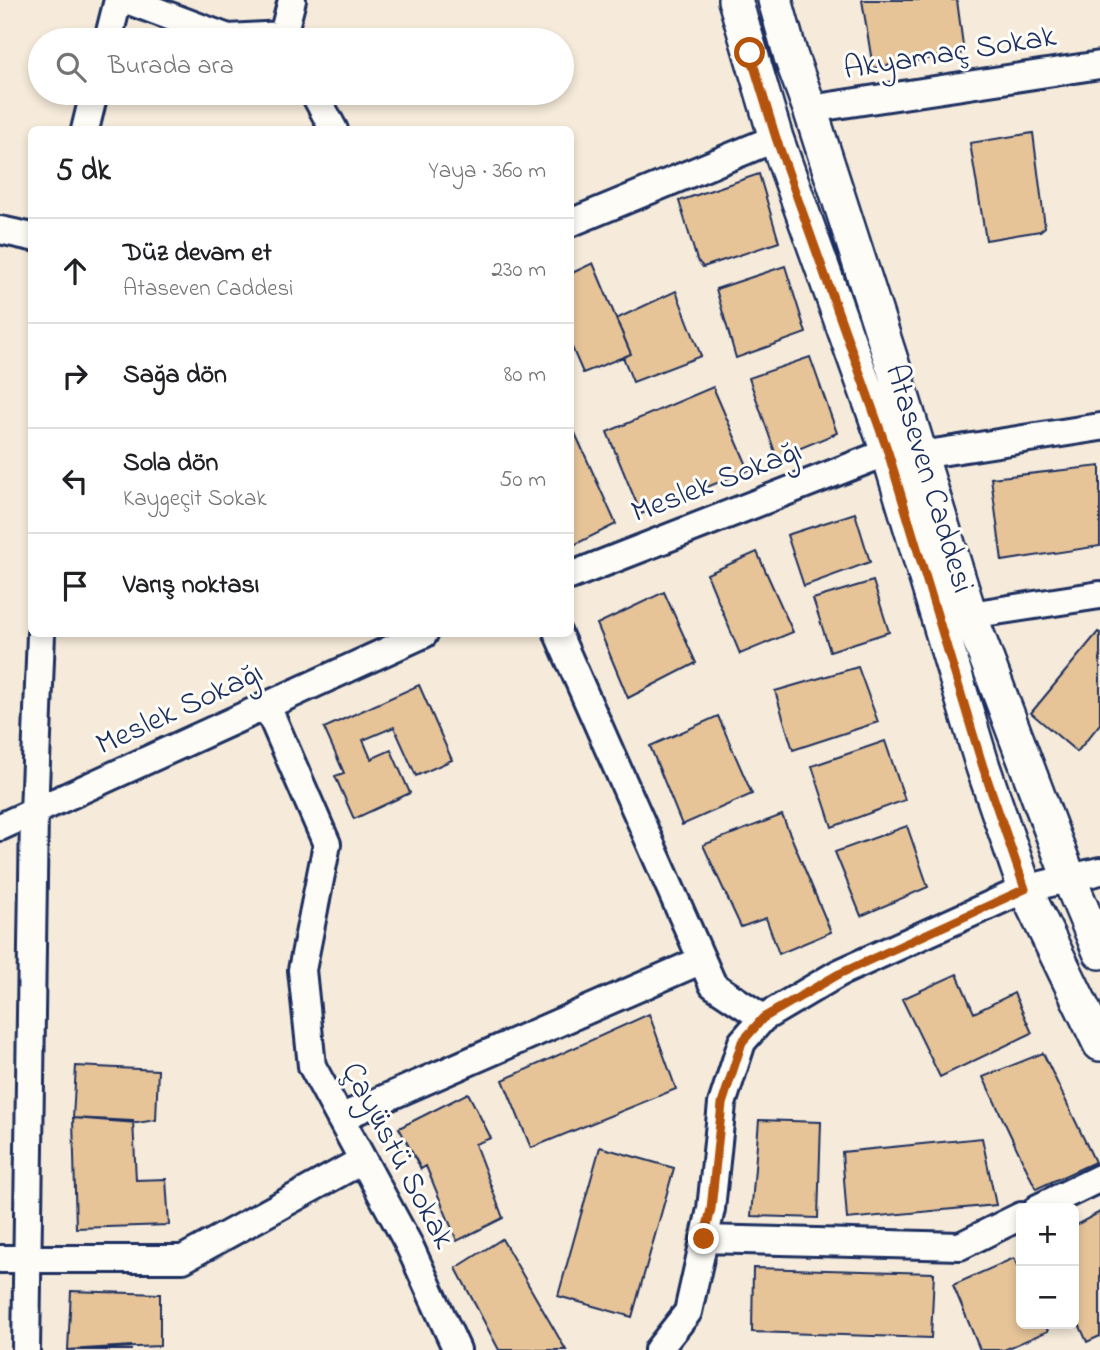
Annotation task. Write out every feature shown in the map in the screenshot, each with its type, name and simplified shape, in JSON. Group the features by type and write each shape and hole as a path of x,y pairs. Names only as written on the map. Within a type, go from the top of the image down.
{"main road":[{"path":"719,0 750,53"},
{"name":"Ataseven Caddesi","path":"734,0 776,138 888,452 983,767 1025,889 1100,1044"},
{"name":"Ataseven Caddesi","path":"775,0 970,615 1084,874 1100,952"},
{"path":"791,57 793,0"}],"street":[{"path":"111,28 118,0"},
{"path":"127,0 201,28"},
{"path":"286,28 292,0"},
{"name":"Akyamaç Sokak","path":"810,109 1100,65"},
{"path":"86,126 91,105"},
{"path":"320,105 332,126"},
{"path":"574,221 776,138"},
{"path":"0,229 28,236"},
{"path":"921,455 1100,427"},
{"name":"Meslek Sokağı","path":"574,574 888,452"},
{"path":"970,615 1100,595"},
{"path":"26,1350 34,813 41,637"},
{"name":"Meslek Sokağı","path":"0,827 417,637"},
{"path":"559,637 713,985 763,1018"},
{"name":"Çayüstü Sokak","path":"267,706 327,844 302,970 312,1066 409,1245 457,1350"},
{"path":"668,1346 688,1312 711,1209 722,1104 742,1042 763,1018 839,974 1025,889 1084,874"},
{"path":"340,1118 702,960"},
{"path":"0,1259 183,1259 363,1160"},
{"path":"1048,1203 1100,1178"},
{"path":"704,1239 960,1246 1016,1218"}],"building":[{"path":"862,0 957,0 964,53 873,68"},
{"path":"1033,133 1045,227 1040,231 986,240 970,143"},
{"path":"759,174 779,242 703,267 697,260 679,201"},
{"path":"593,263 631,354 583,373 574,352 574,272"},
{"path":"785,266 806,333 736,358 716,289"},
{"path":"676,291 701,356 633,382 623,357 631,354 616,319"},
{"path":"810,357 837,433 777,458 749,378"},
{"path":"713,387 749,470 641,514 607,432"},
{"path":"574,431 616,524 574,545"},
{"path":"1100,466 1100,546 1002,561 991,478"},
{"path":"855,513 870,562 804,586 787,535"},
{"path":"757,552 793,632 740,654 707,574"},
{"path":"873,581 889,632 830,651 813,599"},
{"path":"664,592 696,663 628,698 597,624"},
{"path":"1098,632 1100,724 1077,752 1031,713"},
{"path":"858,667 878,722 793,750 775,691"},
{"path":"419,685 452,760 416,776 394,727 363,740 371,759 391,750 410,793 354,819 335,776 344,773 324,728"},
{"path":"718,716 752,794 682,825 650,746"},
{"path":"885,741 905,800 832,827 812,766"},
{"path":"782,815 831,932 779,954 766,918 741,927 703,845"},
{"path":"907,826 928,887 861,916 835,852"},
{"path":"957,974 974,1013 1014,993 1032,1033 940,1077 902,999"},
{"path":"649,1014 676,1089 531,1148 503,1080"},
{"path":"1043,1053 1095,1162 1036,1189 983,1077"},
{"path":"76,1066 158,1070 156,1120 137,1123 73,1118"},
{"path":"468,1093 491,1138 475,1144 503,1218 457,1241 426,1166 421,1169 399,1128"},
{"path":"73,1118 133,1121 136,1180 166,1179 169,1225 76,1228"},
{"path":"759,1120 821,1122 818,1218 751,1216"},
{"path":"982,1138 996,1205 847,1219 842,1152"},
{"path":"600,1147 674,1168 632,1317 558,1296"},
{"path":"1100,1212 1100,1336 1087,1342 1079,1324 1079,1223"},
{"path":"502,1239 566,1350 499,1350 456,1268"},
{"path":"1014,1258 1016,1329 1048,1331 1004,1350 980,1350 953,1285"},
{"path":"753,1268 934,1273 931,1338 752,1332"},
{"path":"71,1291 160,1294 160,1346 68,1350"},
{"path":"131,1346 131,1350 68,1350"}],"route":[{"path":"704,1239 711,1209 722,1104 742,1042 763,1018 839,974 1025,889 983,767 888,452 776,138 750,53"}]}
